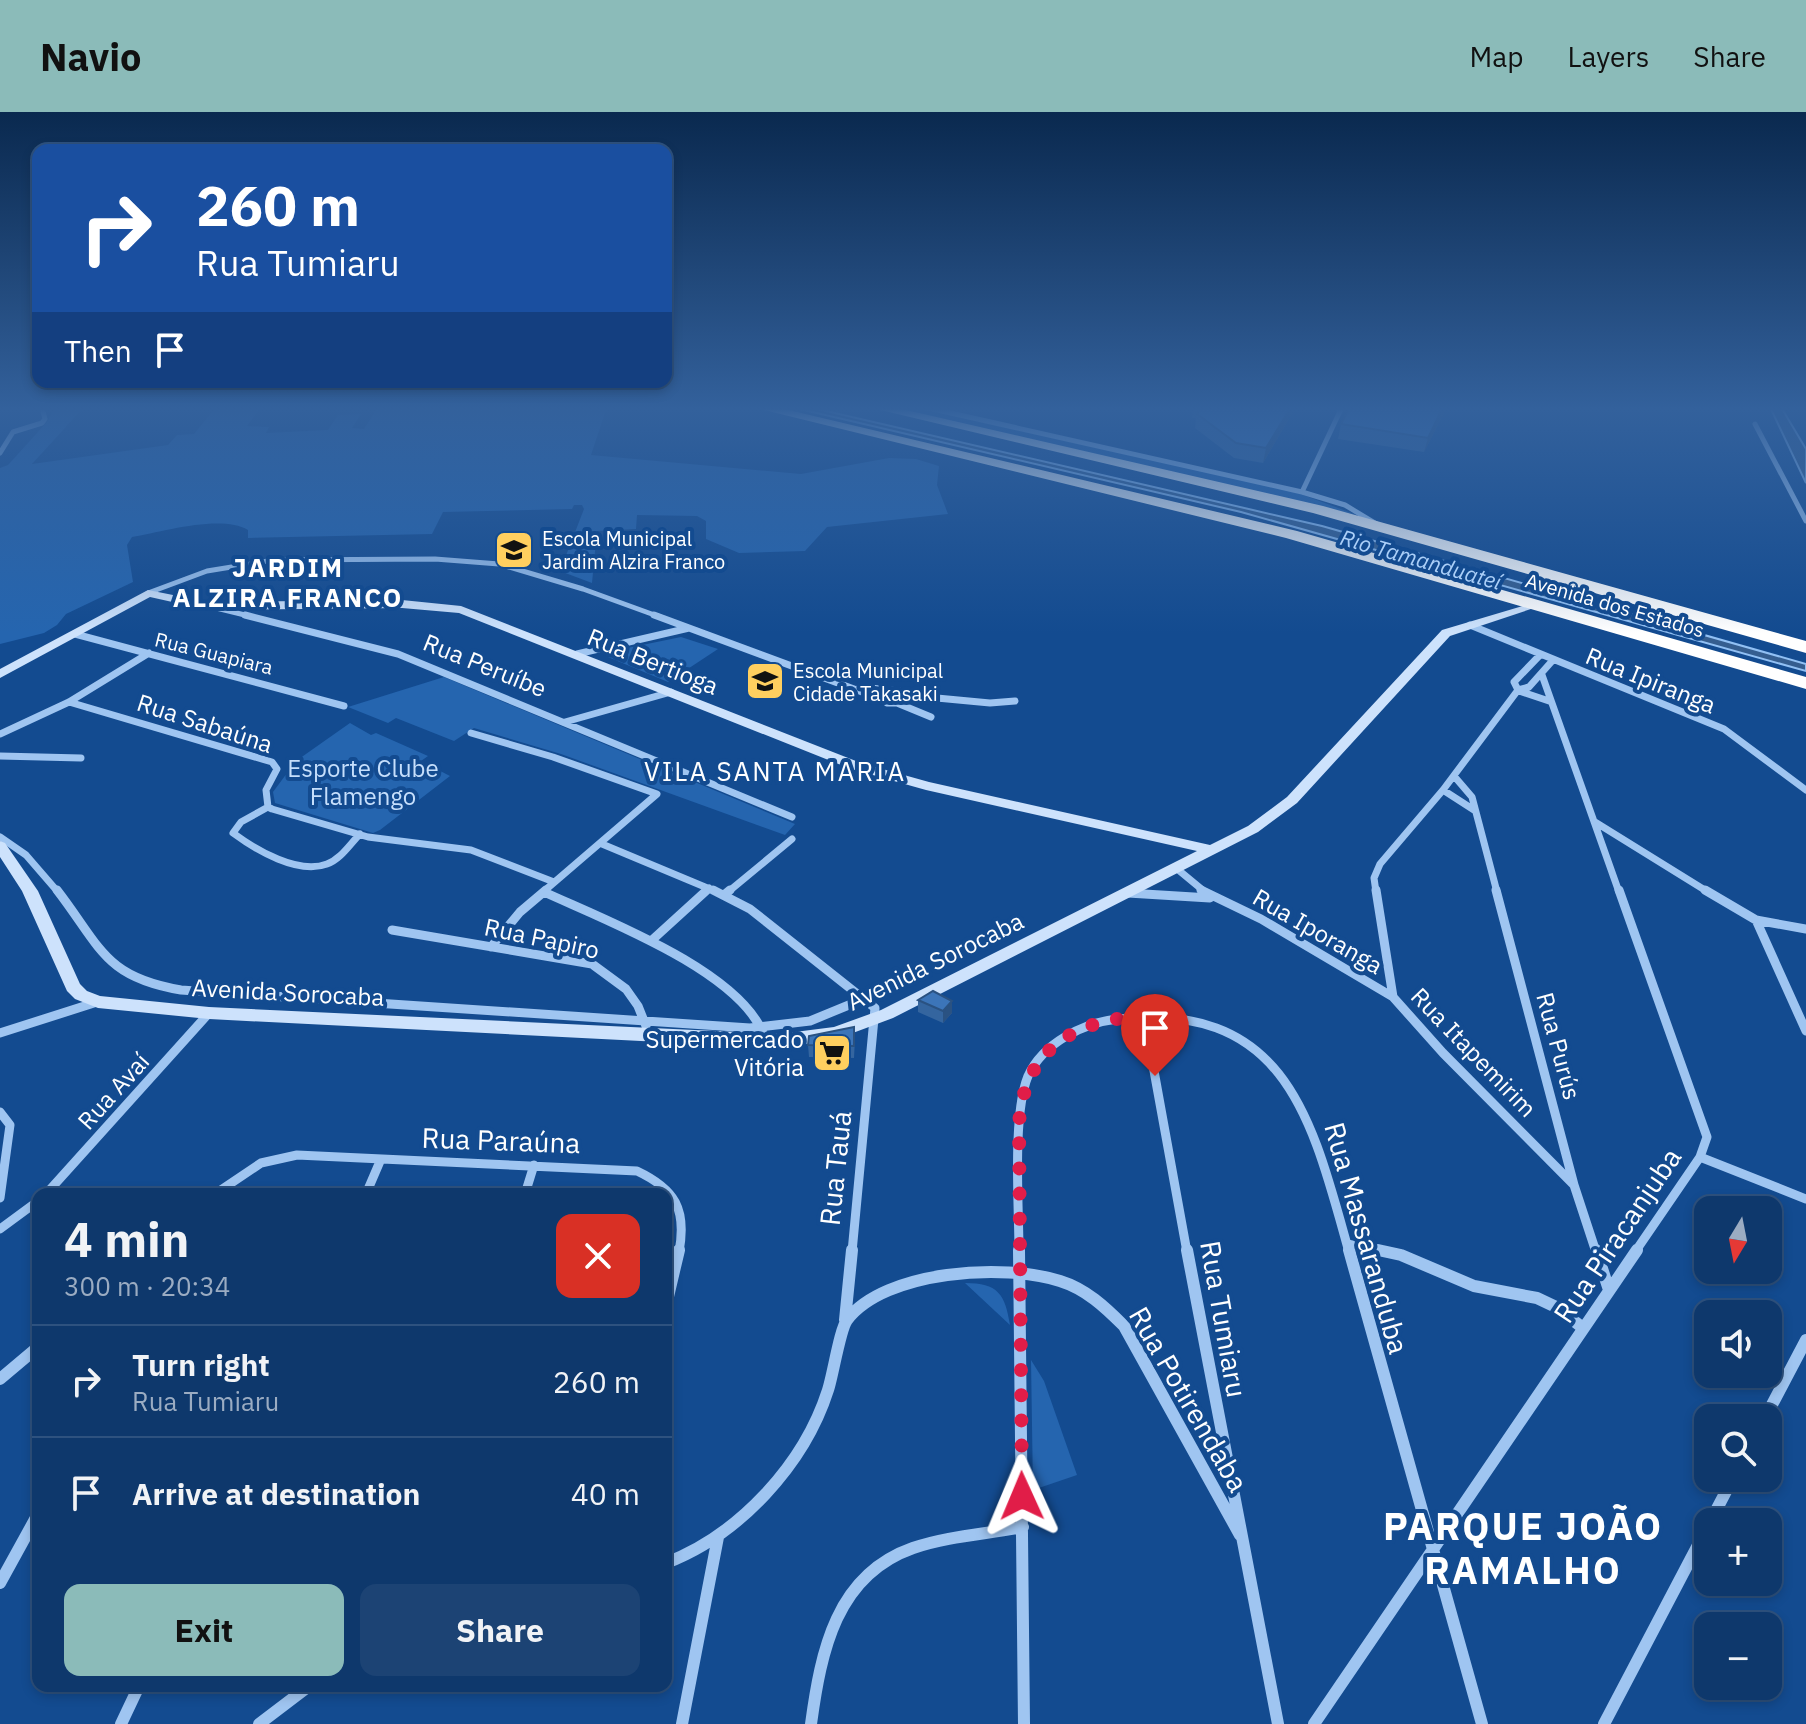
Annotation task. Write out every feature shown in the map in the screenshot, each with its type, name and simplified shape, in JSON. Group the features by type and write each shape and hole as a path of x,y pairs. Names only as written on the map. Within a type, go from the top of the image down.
{"highway":[{"name":"Avenida dos Estados","path":"1074,482 1291,534 1806,647"},
{"name":"Avenida dos Estados","path":"1203,482 1378,525 1544,590 1806,683"}],"street":[{"path":"1259,482 1345,505 1378,525"},
{"path":"1302,492 1307,482"},
{"path":"1787,482 1806,521"},
{"path":"0,674 148,593 207,571 258,562 451,559 499,564 539,573 839,683 883,695 931,717"},
{"name":"Avenida Sorocaba","path":"98,1002 209,1013 646,1028 763,1034 806,1040 843,1032 874,1020 1253,829 1292,800 1436,641 1446,633 1544,590"},
{"name":"Rua Peruíbe","path":"148,593 398,654 792,817"},
{"name":"Rua Bertioga","path":"208,606 402,604 461,610 880,773 1213,850"},
{"path":"263,620 260,614 266,606"},
{"path":"653,636 668,620"},
{"name":"Rua Ipiranga","path":"1470,625 1724,729 1806,790"},
{"path":"577,654 690,628"},
{"name":"Rua Guapiara","path":"75,634 344,706"},
{"path":"0,734 69,702 149,653"},
{"name":"Rua Itapemirim","path":"1518,690 1514,682 1540,655"},
{"name":"Rua Itapemirim","path":"1553,660 1529,687 1518,690 1443,790 1376,870 1374,885 1393,997 1443,1053 1574,1185"},
{"name":"Rua Piracanjuba","path":"1314,1724 1700,1157 1707,1137 1542,675"},
{"path":"1518,690 1549,701"},
{"path":"883,695 899,691 905,695 990,703 1015,701"},
{"path":"565,722 672,692"},
{"path":"897,703 905,700 905,695"},
{"name":"Rua Sabaúna","path":"69,702 272,762 277,769 266,790 268,807"},
{"path":"471,733 553,757 657,794 554,882 515,918 491,947"},
{"path":"0,756 81,758"},
{"name":"Rua Purús","path":"1454,776 1472,797 1574,1185 1609,1290"},
{"path":"1443,790 1474,810"},
{"path":"360,834 331,862 321,866 260,851 233,833 241,822 268,807 360,834 471,850 554,882"},
{"path":"1594,822 1756,920 1806,929"},
{"name":"Avenida Sorocaba","path":"0,837 17,846 114,967 141,981 244,996 646,1028"},
{"path":"724,895 792,839"},
{"path":"602,844 709,888 765,920 866,998 875,1008 874,1020"},
{"path":"0,846 30,891 73,987 81,995 98,1002"},
{"name":"Rua Iporanga","path":"1176,868 1197,888 1261,919 1393,997"},
{"path":"651,941 709,888"},
{"path":"544,892 651,941 718,982 757,1016 763,1034 828,1017 866,998"},
{"name":"Rua Iporanga","path":"1127,893 1182,894 1222,900"},
{"path":"1756,920 1806,1031"},
{"name":"Rua Papiro","path":"392,930 592,964 626,989 646,1028"},
{"path":"0,1033 98,1002"},
{"name":"Rua Avaí","path":"51,1188 209,1013"},
{"name":"Rua Massaranduba","path":"1024,1724 1019,1124 1024,1088 1031,1071 1065,1037 1108,1020 1144,1016 1178,1019 1218,1029 1252,1047 1278,1070 1303,1108 1320,1149 1431,1552 1482,1724"},
{"name":"Rua Tumiaru","path":"1144,1016 1278,1724"},
{"name":"Rua Tauá","path":"845,1321 874,1020"},
{"path":"0,1112 10,1125 0,1198"},
{"name":"Rua Paraúna","path":"223,1188 250,1168 284,1156 637,1171 652,1176 667,1188"},
{"path":"1700,1157 1806,1199"},
{"path":"369,1188 381,1159"},
{"path":"527,1188 534,1165"},
{"name":"Rua Paraúna","path":"672,1193 683,1223 672,1276"},
{"path":"0,1229 32,1205"},
{"path":"1347,1244 1401,1255 1474,1286 1537,1298 1556,1307 1583,1328"},
{"name":"Rua Potirendaba","path":"845,1321 883,1293 910,1284 974,1271 1019,1270 1076,1286 1112,1311 1124,1326 1240,1535"},
{"path":"672,1561 698,1550 718,1537 789,1462 818,1416 835,1370 845,1321"},
{"path":"1772,1404 1806,1340"},
{"path":"2,1376 32,1352"},
{"path":"0,1583 32,1525"},
{"path":"811,1724 823,1648 844,1600 857,1583 893,1556 915,1547 1023,1527"},
{"path":"682,1724 718,1537"},
{"path":"1604,1724 1694,1553"},
{"path":"121,1724 136,1692"},
{"path":"259,1724 301,1692"}],"green space":[{"path":"0,482 937,482 948,514 827,527 805,551 739,553 706,539 706,521 697,516 637,515 636,529 597,531 592,583 560,571 584,509 582,505 574,505 572,509 443,512 432,534 248,538 248,530 236,526 191,526 132,537 127,545 133,582 66,614 57,625 44,633 0,644"},
{"path":"1215,482 1251,482 1295,492 1357,515"},
{"path":"681,637 718,649 668,682 608,657 613,651"},
{"path":"444,677 795,824 785,835 561,754 474,728 454,741 396,718 388,723 348,707"},
{"name":"Esporte Clube Flamengo","path":"350,723 371,735 376,733 428,756 421,761 450,776 373,833 275,803 273,792 296,761"},
{"path":"965,1283 985,1285 998,1292 1006,1305 1010,1325"},
{"path":"1031,1360 1044,1381 1077,1475 1033,1490"}],"water":[{"name":"Rio Tamanduateí","path":"1113,482 1133,482 1322,526 1806,664 1806,671 1241,512"}],"building":[{"path":"933,991 952,1001 943,1011 918,1000"},
{"path":"854,1027 854,1046 808,1045 809,1036"}],"place":[{"name":"Escola Municipal Jardim Alzira Franco","path":"514,550"},
{"name":"Escola Municipal Cidade Takasaki","path":"765,681"},
{"name":"Supermercado Vitória","path":"832,1053"}],"district":[{"name":"JARDIM ALZIRA FRANCO","path":"288,582"},
{"name":"VILA SANTA MARIA","path":"775,771"},
{"name":"PARQUE JOÃO RAMALHO","path":"1523,1547"}],"route":[{"path":"1022,1496 1018,1339 1019,1124 1024,1088 1037,1062 1065,1037 1108,1020 1126,1017 1144,1016 1155,1076"}]}
